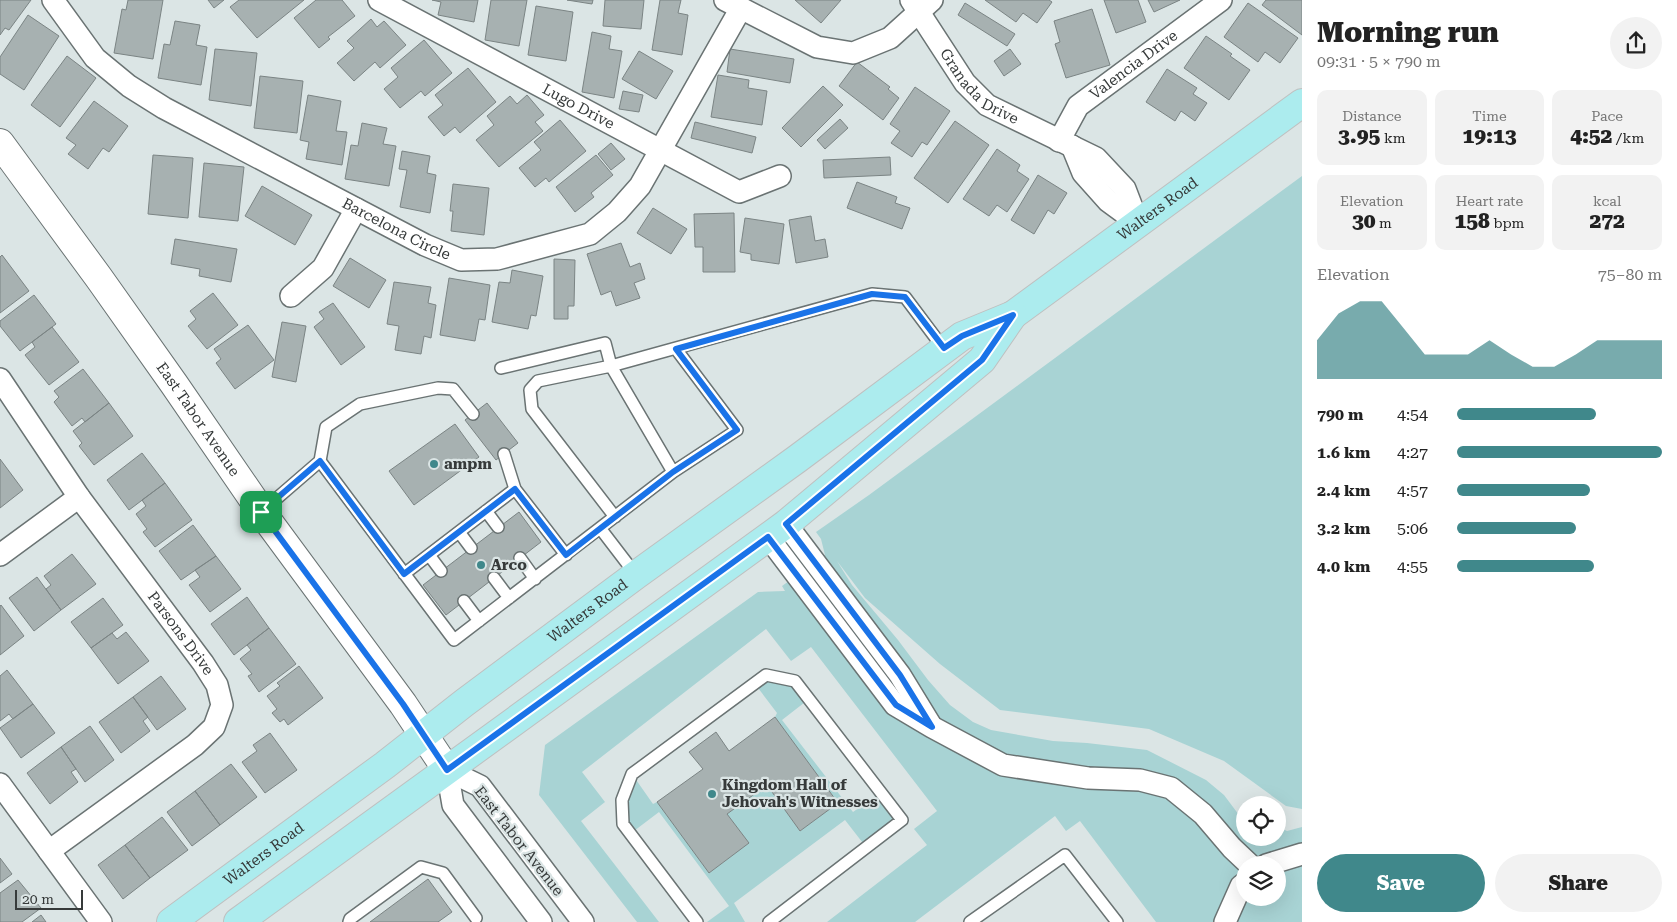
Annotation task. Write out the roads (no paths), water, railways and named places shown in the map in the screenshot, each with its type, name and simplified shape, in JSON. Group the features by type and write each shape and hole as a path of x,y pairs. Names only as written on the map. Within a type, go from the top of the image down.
{"main road":[{"name":"Walters Road","path":"171,922 385,765 636,575 798,458 944,348 962,336 1013,315 1302,103"},
{"name":"East Tabor Avenue","path":"0,143 100,278 261,512 403,704 447,770"},
{"name":"Walters Road","path":"245,920 447,770 777,530 982,360 1013,315"}],"street":[{"name":"Barcelona Circle","path":"53,0 95,58 129,86 164,108 424,245 461,260 497,259 590,234 617,212 640,186 733,4"},
{"name":"Lugo Drive","path":"379,0 739,192 780,176"},
{"name":"Valencia Drive","path":"1065,144 1078,106 1221,0"},
{"path":"733,4 817,47 853,54 890,38 921,4"},
{"name":"Granada Drive","path":"921,4 965,83 987,104 1065,144"},
{"path":"1065,144 1083,173 1108,201 1138,223"},
{"path":"291,296 323,268 356,209"},
{"name":"Parsons Drive","path":"0,379 79,497 203,663 216,685 222,705 214,727 195,745 49,851"},
{"path":"0,556 79,497"},
{"path":"777,530 896,705 932,727 1003,765 1088,778 1140,780 1171,788 1202,814 1240,856"},
{"name":"East Tabor Avenue","path":"447,770 453,805 541,922"},
{"name":"East Tabor Avenue","path":"447,770 480,786 582,922"},
{"path":"0,784 101,922"},
{"path":"1286,859 1302,854"},
{"path":"1225,922 1236,899"}],"lane":[{"path":"615,516 532,409 530,390 538,381 612,366 872,294 905,297 944,348"},
{"path":"500,368 605,343 612,366 673,472"},
{"path":"320,461 454,640 673,472 737,430 676,349"},
{"path":"261,512 320,461 326,427 360,404 438,388 453,389 473,414"},
{"path":"504,454 515,489 566,555"},
{"path":"404,574 515,489"},
{"path":"486,511 498,527"},
{"path":"600,528 636,575"},
{"path":"459,532 472,548"},
{"path":"429,555 441,571"},
{"path":"520,558 535,579"},
{"path":"494,578 509,598"},
{"path":"464,601 479,621"},
{"path":"697,922 622,824 622,800 632,774 766,675 795,681 902,820 769,922"},
{"path":"970,922 1065,855 1117,922"},
{"path":"349,922 350,919 421,867 443,873 476,918"}],"place":[{"name":"ampm","path":"434,464"},
{"name":"Arco","path":"481,565"},
{"name":"Kingdom Hall of Jehovah's Witnesses","path":"712,794"}]}
